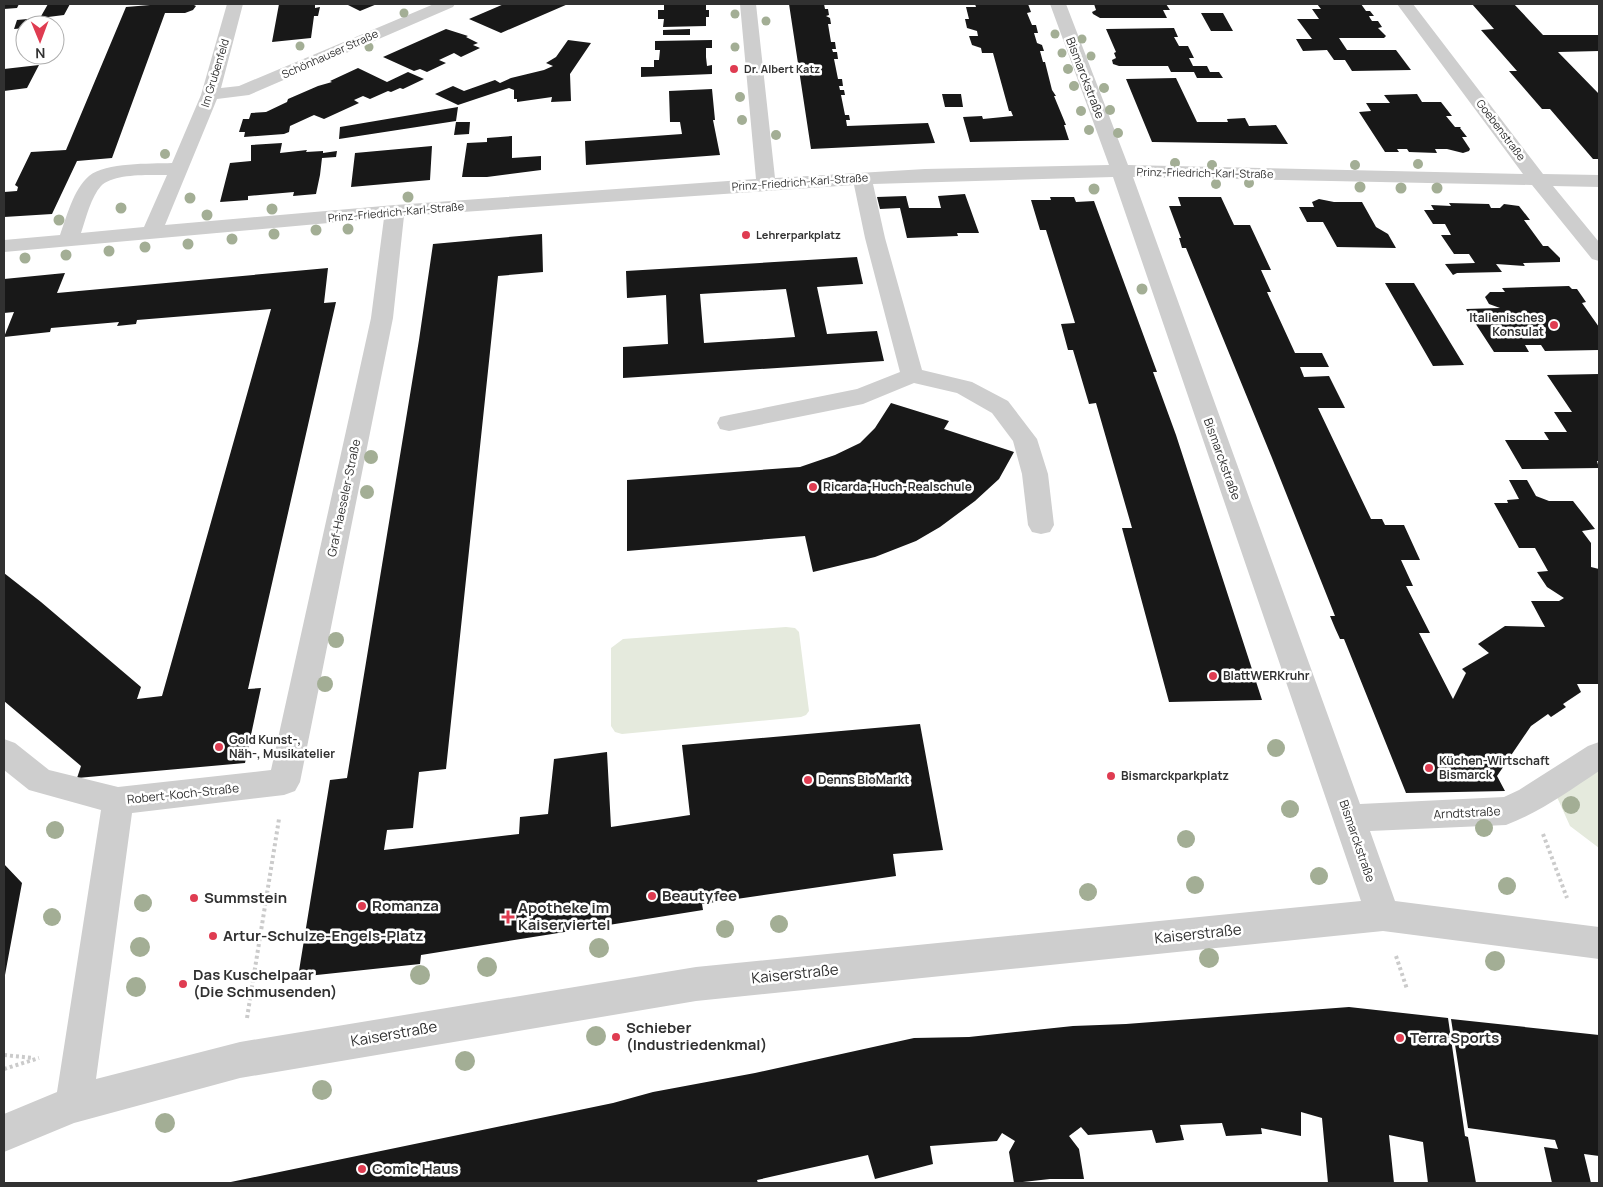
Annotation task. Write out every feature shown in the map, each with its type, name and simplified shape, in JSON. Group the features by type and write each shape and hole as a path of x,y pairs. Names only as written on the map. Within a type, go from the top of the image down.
{"street":[{"name":"Im Grubenfeld","path":"152,233 210,95 235,4"},
{"name":"Schönhauser Straße","path":"210,95 243,91 448,4"},
{"path":"748,4 766,184"},
{"name":"Bismarckstraße","path":"1058,4 1120,171 1383,915"},
{"name":"Goebenstraße","path":"1405,4 1538,180 1599,255"},
{"path":"68,241 89,190 96,179 123,172 178,169"},
{"name":"Prinz-Friedrich-Karl-Straße","path":"4,246 395,211 862,178 1120,171 1599,181"},
{"path":"862,178 875,238 912,375"},
{"name":"Graf-Haeseler-Straße","path":"284,782 382,318 395,211"},
{"path":"729,423 863,396 912,375 964,387 1000,407 1025,439 1035,474 1041,525"},
{"name":"Robert-Koch-Straße","path":"4,752 40,781 118,801 284,782"},
{"name":"Arndtstraße","path":"1350,818 1506,811 1530,800 1599,755"},
{"path":"74,1104 118,801"},
{"name":"Kaiserstraße","path":"4,1133 74,1104 240,1060 696,984 1383,915 1591,942"}],"path":[{"path":"240,1060 284,782"},
{"path":"1530,800 1591,942"},
{"path":"4,1056 36,1059 4,1069"}],"shaded area":[{"path":"786,627 795,628 799,632 809,711 806,715 622,734 615,732 611,726 611,648 623,639"},
{"path":"1599,765 1599,848 1570,826 1557,797"}],"building":[{"path":"4,4 19,4 17,8 4,9"},
{"path":"48,4 70,4 64,15 42,15"},
{"path":"150,4 192,4 196,6 193,10 185,13 165,13 112,158 77,161 52,214 4,217 4,192 17,191 18,187 15,185 31,152 66,150 126,7"},
{"path":"279,4 315,4 315,8 320,7 318,16 314,16 311,38 272,42"},
{"path":"346,4 377,4 360,11"},
{"path":"504,4 568,4 501,33 469,19"},
{"path":"664,4 706,4 706,10 709,10 709,17 706,17 706,26 663,27 664,19 658,19 658,10 664,10"},
{"path":"789,4 824,4 825,9 828,9 829,15 826,16 830,18 831,24 828,24 831,42 835,42 836,49 832,49 833,52 837,52 838,59 834,59 838,79 842,79 843,86 839,86 840,90 844,90 845,95 841,95 845,115 849,115 850,120 846,120 847,126 928,123 935,143 811,149"},
{"path":"975,4 1028,4 1031,12 1027,13 1032,25 1036,25 1038,33 1034,33 1037,43 1042,45 1044,51 1040,51 1043,62 1045,62 1052,90 1056,96 1054,96 1066,125 1064,125 1069,140 970,142 963,117 982,116 983,119 1013,116 1011,111 1009,111 993,53 982,53 981,48 972,45 969,36 978,36 977,31 967,28 965,19 969,19 966,7 976,7"},
{"path":"1094,4 1166,4 1170,10 1163,10 1167,18 1100,18 1092,12 1096,10"},
{"path":"1317,4 1361,4 1366,11 1370,11 1374,16 1369,16 1372,21 1378,21 1382,27 1378,28 1386,36 1384,38 1339,38 1347,50 1396,50 1411,70 1352,71 1345,60 1334,60 1327,50 1303,51 1296,39 1312,39 1297,19 1319,19 1312,9 1321,9"},
{"path":"1472,4 1514,4 1543,35 1599,35 1599,51 1558,52 1599,94 1599,159 1593,159 1550,109 1542,109 1509,71 1517,71 1481,30 1494,29"},
{"path":"1201,13 1223,13 1233,31 1211,31"},
{"path":"1174,28 1178,37 1174,37 1179,46 1188,46 1194,58 1189,58 1193,66 1207,66 1210,72 1219,72 1223,78 1197,78 1194,72 1171,72 1168,66 1119,66 1113,64 1112,60 1116,58 1114,53 1116,52 1106,29"},
{"path":"446,29 468,36 466,37 478,43 473,45 480,48 461,57 454,53 439,60 446,63 427,72 420,69 414,71 383,57"},
{"path":"690,29 690,35 663,35 663,30"},
{"path":"568,40 591,43 570,74 571,101 551,102 552,97 517,102 517,99 514,99 514,90 509,88 458,105 435,94 453,86 464,91 495,80 500,83 511,78 544,70 553,66 546,63 556,57"},
{"path":"712,40 712,48 706,48 706,57 707,66 712,65 712,74 641,77 641,67 654,67 654,60 659,60 660,50 655,50 655,41"},
{"path":"39,65 27,88 4,91 4,69"},
{"path":"358,68 387,82 408,72 424,79 403,89 388,91 370,99 363,96 354,100 359,103 324,119 314,115 290,126 289,132 284,134 244,137 245,132 239,132 243,119 249,119 251,113 266,112 287,102 288,99 332,82 330,81"},
{"path":"1176,78 1197,122 1228,122 1227,119 1245,118 1249,126 1276,125 1288,144 1152,142 1126,79"},
{"path":"712,89 715,120 713,120 720,155 586,165 585,141 682,134 680,122 670,122 669,91"},
{"path":"942,94 961,94 963,107 945,107"},
{"path":"1417,94 1422,102 1441,102 1452,116 1446,116 1455,127 1461,127 1467,137 1462,137 1470,149 1469,151 1463,153 1447,149 1435,149 1437,153 1409,152 1407,149 1397,149 1399,152 1385,152 1359,112 1371,111 1366,103 1390,103 1384,95"},
{"path":"458,107 456,121 339,139 340,127"},
{"path":"456,122 470,122 469,134 454,135"},
{"path":"512,136 512,158 541,156 541,170 487,177 462,177 467,143 487,142 487,138"},
{"path":"282,143 280,153 307,150 306,152 323,151 323,153 337,151 336,157 322,158 316,194 293,196 294,192 248,196 248,200 220,202 230,163 251,161 251,145"},
{"path":"432,146 430,180 351,187 355,153"},
{"path":"965,194 979,233 957,233 958,236 907,238 900,208 880,209 877,197 906,196 909,208 941,208 938,196"},
{"path":"1050,197 1074,197 1076,202 1094,201 1157,372 1153,372 1176,435 1262,700 1169,702 1122,528 1132,528 1096,403 1089,404 1073,350 1068,350 1061,324 1075,323 1046,230 1040,230 1031,200 1051,200"},
{"path":"1178,197 1221,197 1234,225 1250,225 1271,270 1261,270 1271,292 1267,292 1295,353 1322,353 1329,367 1300,367 1304,377 1329,376 1345,408 1318,408 1371,519 1382,519 1385,525 1404,525 1420,560 1401,560 1413,586 1406,586 1430,633 1419,633 1453,699 1466,673 1462,669 1489,653 1478,644 1505,626 1545,627 1531,601 1559,601 1564,598 1547,587 1537,572 1548,571 1535,548 1519,548 1494,503 1508,503 1507,500 1519,499 1509,480 1527,480 1536,496 1549,501 1573,501 1595,529 1582,531 1591,543 1591,567 1599,569 1599,684 1577,684 1581,692 1563,704 1566,707 1551,717 1548,714 1531,726 1497,776 1505,791 1406,793 1344,639 1340,639 1330,616 1335,616 1186,248 1182,248 1179,238 1181,238 1169,206 1181,206"},
{"path":"1319,199 1334,202 1362,202 1376,227 1388,234 1396,248 1337,247 1323,222 1307,222 1299,207 1314,207 1312,202"},
{"path":"1449,203 1489,204 1491,208 1500,208 1504,204 1519,206 1530,220 1524,220 1543,246 1548,246 1560,258 1560,262 1523,263 1525,266 1496,264 1502,272 1457,273 1453,275 1445,264 1475,263 1469,254 1454,254 1441,235 1451,235 1445,224 1433,224 1424,210 1434,210 1431,205 1451,206"},
{"path":"542,234 543,272 498,276 446,769 419,772 413,828 387,830 384,850 519,834 520,817 548,814 554,759 607,752 611,827 690,815 682,745 920,724 943,850 893,854 896,876 702,904 703,910 421,955 420,964 298,977 330,780 347,778 433,244"},
{"path":"857,257 863,284 817,287 827,334 877,331 884,361 623,378 623,347 668,344 666,295 627,298 626,271","holes":["786,289 795,337 704,343 700,294"]},
{"path":"328,268 324,303 336,302 248,689 261,688 245,763 77,778 81,766 4,701 4,573 141,687 137,699 162,696 271,309 137,320 136,324 117,326 119,322 51,328 50,332 4,337 14,312 4,313 4,279 65,273 57,293"},
{"path":"1385,283 1414,283 1464,365 1433,366"},
{"path":"1569,286 1572,289 1577,289 1586,302 1582,303 1599,327 1599,350 1545,351 1541,345 1525,345 1529,352 1494,352 1466,309 1500,308 1489,304 1485,297 1490,292 1505,292 1502,288"},
{"path":"1599,374 1599,461 1597,461 1599,468 1522,469 1505,440 1549,440 1544,432 1567,432 1554,412 1572,412 1547,375"},
{"path":"891,403 949,421 944,429 1014,452 999,479 975,501 940,527 916,541 875,557 813,572 805,536 627,551 627,480 800,467 835,455 860,443 875,428"},
{"path":"4,864 22,883 5,975 4,975"},
{"path":"1349,1007 1448,1018 1465,1136 1468,1137 1476,1183 1428,1183 1423,1142 1389,1135 1394,1183 1328,1183 1322,1118 1301,1112 1301,1136 1261,1128 1262,1134 1226,1136 1222,1123 1180,1125 1184,1140 1156,1143 1152,1130 1088,1135 1081,1127 1069,1136 1079,1149 1084,1179 1050,1179 1014,1183 1009,1152 1015,1141 1002,1133 997,1141 930,1146 933,1164 875,1179 868,1155 757,1180 758,1183 226,1183 613,1103 653,1092 755,1073 914,1038 969,1037 1073,1026 1126,1024"},
{"path":"1451,1019 1599,1035 1599,1156 1584,1154 1591,1183 1552,1183 1544,1147 1558,1149 1555,1140 1468,1128"}],"place":[{"name":"Dr. Albert Katz","path":"734,69"},
{"name":"Lehrerparkplatz","path":"746,235"},
{"name":"Italienisches Konsulat","path":"1554,325"},
{"name":"Ricarda-Huch-Realschule","path":"813,487"},
{"name":"BlattWERKruhr","path":"1213,676"},
{"name":"Gold Kunst-, Näh-, Musikatelier","path":"219,747"},
{"name":"Küchen-Wirtschaft Bismarck","path":"1429,768"},
{"name":"Bismarckparkplatz","path":"1111,776"},
{"name":"Denns BioMarkt","path":"808,780"},
{"name":"Beautyfee","path":"652,896"},
{"name":"Summstein","path":"194,898"},
{"name":"Romanza","path":"362,906"},
{"name":"Apotheke im Kaiserviertel","path":"508,917"},
{"name":"Artur-Schulze-Engels-Platz","path":"213,936"},
{"name":"Das Kuschelpaar (Die Schmusenden)","path":"183,984"},
{"name":"Schieber (Industriedenkmal)","path":"616,1037"},
{"name":"Terra Sports","path":"1400,1038"},
{"name":"Comic Haus","path":"362,1169"}]}
